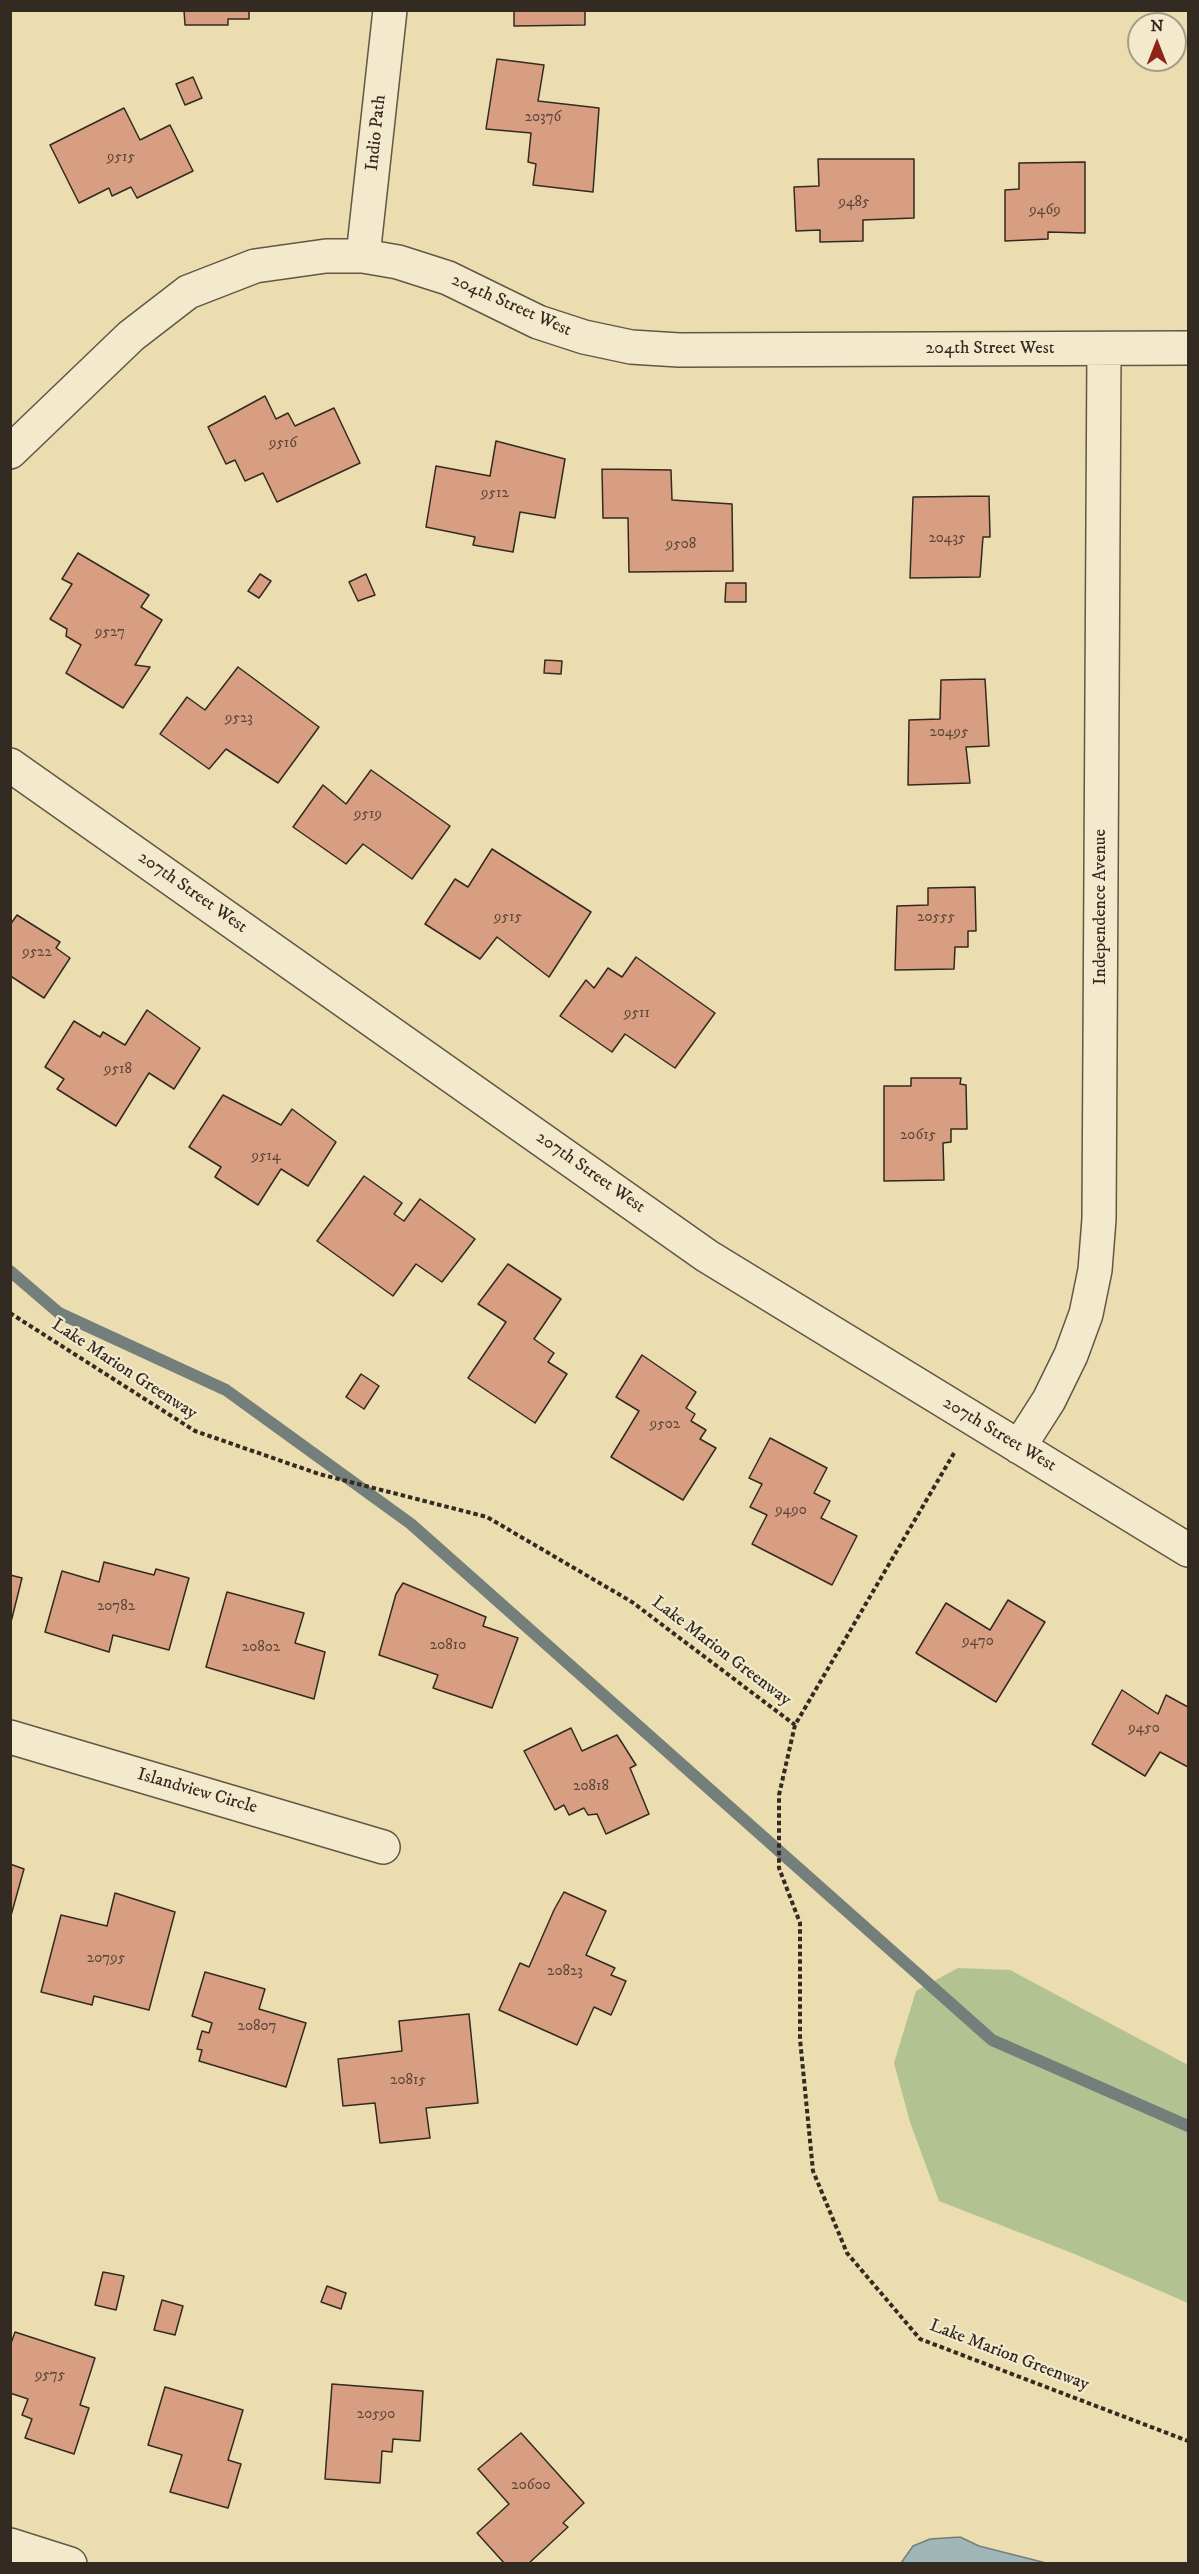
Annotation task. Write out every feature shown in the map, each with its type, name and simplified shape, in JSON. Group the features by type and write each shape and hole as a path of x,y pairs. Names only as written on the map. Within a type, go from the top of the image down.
{"street":[{"name":"Indio Path","path":"363,256 390,10"},
{"name":"204th Street West","path":"10,452 130,336 188,292 255,266 314,257 363,256 398,262 448,278 538,322 584,338 632,347 679,350 1188,348"},
{"name":"Independence Avenue","path":"1019,1447 1049,1400 1071,1355 1086,1314 1095,1270 1099,1219 1104,349"},
{"name":"207th Street West","path":"10,765 708,1256 1188,1550"},
{"name":"Islandview Circle","path":"10,1737 383,1847"},
{"path":"10,2545 70,2564"}],"path":[{"name":"Lake Marion Greenway","path":"10,1312 195,1431 319,1474 487,1516 623,1596 795,1725 778,1795 778,1868 800,1923 800,2039 813,2171 847,2253 920,2339 1188,2440"},
{"path":"795,1725 973,1419"}],"green space":[{"path":"958,1968 1010,1970 1188,2065 1188,2303 1077,2255 939,2201 910,2122 894,2063 916,1991"}],"water":[{"path":"960,2537 979,2546 1046,2563 901,2563 913,2546 930,2539"}],"building":[{"path":"184,10 249,10 249,19 228,19 228,25 185,25"},
{"path":"514,10 585,10 585,25 514,26"},
{"path":"497,59 544,65 538,101 599,108 593,192 533,185 536,164 528,162 531,133 486,129"},
{"path":"193,77 202,98 185,105 176,84"},
{"path":"124,108 140,140 170,125 193,171 137,198 131,187 112,196 109,188 79,203 50,145"},
{"path":"818,159 914,159 914,218 863,220 863,241 820,242 820,230 796,231 794,187 819,186"},
{"path":"1085,162 1085,233 1048,232 1048,239 1005,241 1005,190 1019,189 1019,163"},
{"path":"265,396 276,419 288,413 295,426 334,408 360,463 277,502 263,473 245,481 235,460 226,464 208,427"},
{"path":"496,441 565,459 555,518 520,512 513,552 473,545 475,537 426,527 436,466 490,476"},
{"path":"602,469 671,470 672,500 732,504 733,571 629,572 628,518 603,518"},
{"path":"989,496 990,537 983,537 980,577 910,578 913,497"},
{"path":"78,553 149,595 141,607 162,620 135,665 150,667 123,708 66,673 81,645 66,636 67,629 50,619 72,584 62,579"},
{"path":"260,574 271,581 259,598 248,591"},
{"path":"366,574 375,595 358,601 349,582"},
{"path":"726,583 746,583 746,602 725,602"},
{"path":"545,660 562,661 561,674 544,673"},
{"path":"238,667 319,727 278,783 226,749 209,769 160,734 187,697 205,710"},
{"path":"985,679 989,746 966,747 970,783 908,785 909,720 940,719 941,680"},
{"path":"371,770 450,826 412,879 363,844 346,864 293,827 323,785 346,804"},
{"path":"492,849 591,912 549,977 497,937 480,959 425,924 455,879 468,887"},
{"path":"975,887 976,931 968,931 968,947 955,947 954,969 895,970 897,906 928,905 928,888"},
{"path":"17,915 60,942 56,948 70,958 44,998 12,977 10,979 10,925"},
{"path":"636,957 715,1013 675,1068 625,1034 612,1052 560,1016 586,980 594,988 608,968 622,977"},
{"path":"147,1010 200,1048 174,1089 149,1073 116,1126 57,1089 64,1079 45,1067 74,1021 100,1037 103,1032 125,1045"},
{"path":"911,1078 961,1078 960,1084 966,1085 967,1129 951,1129 951,1142 943,1143 944,1180 884,1181 884,1086 911,1086"},
{"path":"223,1095 281,1125 292,1109 336,1142 308,1186 281,1169 258,1205 215,1177 221,1167 189,1147"},
{"path":"364,1176 402,1203 394,1214 404,1221 420,1199 475,1239 442,1282 416,1264 393,1296 317,1241"},
{"path":"508,1264 561,1299 534,1339 554,1353 548,1362 567,1374 535,1423 468,1378 506,1322 478,1304"},
{"path":"642,1355 696,1392 686,1408 695,1414 691,1421 706,1430 700,1439 716,1448 683,1500 611,1457 639,1411 616,1397"},
{"path":"361,1374 379,1386 364,1409 346,1397"},
{"path":"770,1438 827,1468 814,1493 830,1501 821,1518 857,1536 832,1585 752,1544 767,1515 750,1507 762,1484 749,1478"},
{"path":"104,1562 154,1575 156,1569 189,1578 169,1650 113,1635 109,1652 45,1632 62,1571 99,1582"},
{"path":"10,1575 22,1578 11,1622 10,1621"},
{"path":"403,1583 486,1617 483,1626 518,1638 492,1708 433,1688 438,1675 379,1655 396,1594"},
{"path":"227,1592 304,1613 295,1643 325,1652 314,1699 206,1667"},
{"path":"1008,1600 1045,1622 996,1702 916,1653 946,1603 990,1630"},
{"path":"1122,1690 1158,1714 1166,1695 1188,1707 1188,1767 1160,1752 1145,1776 1092,1744"},
{"path":"571,1728 582,1751 617,1735 636,1765 630,1768 649,1814 606,1834 597,1814 588,1815 584,1808 569,1815 564,1805 555,1810 524,1751"},
{"path":"10,1864 24,1869 10,1919"},
{"path":"564,1892 606,1911 586,1955 615,1968 611,1975 626,1981 611,2015 594,2007 577,2045 499,2010 520,1963 529,1967"},
{"path":"115,1893 175,1912 149,2010 94,1996 92,2005 41,1992 61,1915 107,1926"},
{"path":"205,1972 265,1989 259,2009 306,2023 286,2087 199,2061 202,2050 197,2049 202,2031 209,2033 212,2023 192,2016"},
{"path":"469,2014 478,2103 426,2108 430,2138 380,2143 375,2103 343,2106 338,2059 402,2051 399,2021"},
{"path":"103,2272 124,2276 116,2310 95,2305"},
{"path":"327,2286 346,2293 341,2309 321,2302"},
{"path":"162,2300 183,2306 175,2335 154,2330"},
{"path":"15,2332 95,2358 80,2405 89,2408 74,2454 25,2438 32,2419 22,2415 28,2399 10,2393 10,2346"},
{"path":"332,2384 423,2391 420,2441 393,2439 392,2452 382,2451 380,2483 325,2479"},
{"path":"165,2387 243,2410 228,2460 241,2464 228,2508 170,2492 182,2455 148,2445"},
{"path":"521,2433 584,2503 563,2523 568,2527 528,2564 505,2564 477,2533 509,2504 478,2469"}],"waterway":[{"path":"10,1271 59,1313 226,1390 411,1524 992,2040 1188,2126"}]}
